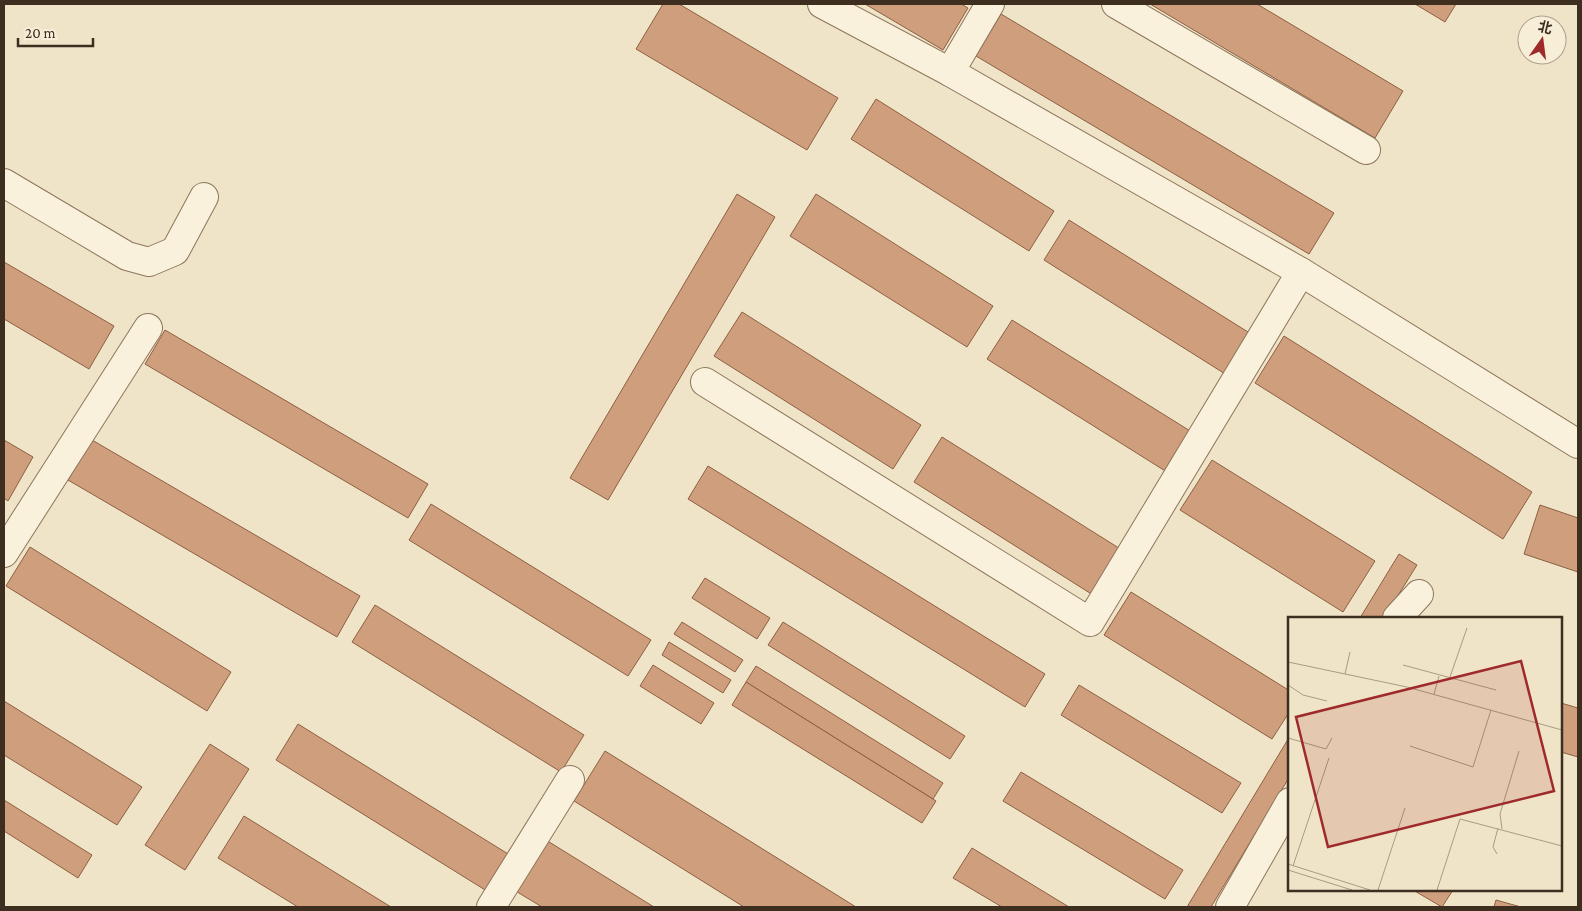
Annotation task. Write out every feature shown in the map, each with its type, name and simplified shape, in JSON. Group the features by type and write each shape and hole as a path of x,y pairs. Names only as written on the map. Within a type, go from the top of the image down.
{"street":[{"path":"822,4 950,72 1301,272 1578,444"},
{"path":"950,72 990,4"},
{"path":"1116,4 1366,150"},
{"path":"4,183 127,256 149,262 175,251 204,197"},
{"path":"704,382 1090,622 1301,272"},
{"path":"4,553 148,328"},
{"path":"1398,617 1419,594"},
{"path":"491,907 570,780"},
{"path":"1230,907 1288,806"}],"building":[{"path":"663,4 679,4 838,98 807,150 636,49"},
{"path":"865,4 961,4 968,8 943,50"},
{"path":"1150,4 1257,4 1403,91 1375,138"},
{"path":"1415,4 1456,4 1445,22"},
{"path":"1001,14 1334,213 1309,254 976,56"},
{"path":"876,99 1054,211 1029,251 851,139"},
{"path":"737,194 775,217 608,500 570,478"},
{"path":"816,194 993,306 967,347 790,236"},
{"path":"1069,220 1256,337 1230,377 1044,260"},
{"path":"4,262 114,326 89,369 4,319"},
{"path":"742,312 921,425 893,469 714,356"},
{"path":"1012,320 1195,434 1170,474 987,359"},
{"path":"165,330 428,484 408,518 145,364"},
{"path":"1284,336 1532,492 1503,539 1255,383"},
{"path":"942,437 1122,550 1093,595 914,482"},
{"path":"4,440 33,457 8,501 4,498"},
{"path":"92,440 360,596 337,637 68,480"},
{"path":"1212,460 1375,561 1343,612 1180,510"},
{"path":"708,466 1045,674 1025,707 688,499"},
{"path":"431,504 651,640 628,676 409,540"},
{"path":"1540,505 1578,518 1578,572 1524,554"},
{"path":"30,547 231,672 207,711 6,586"},
{"path":"1399,554 1417,565 1385,617 1361,617"},
{"path":"705,578 770,618 757,639 692,598"},
{"path":"1131,592 1288,690 1288,714 1272,739 1104,635"},
{"path":"375,605 584,735 561,772 352,642"},
{"path":"682,622 743,660 735,672 674,634"},
{"path":"783,622 965,736 950,759 768,645"},
{"path":"669,642 731,680 723,693 662,655"},
{"path":"653,665 714,703 701,724 640,686"},
{"path":"756,666 943,783 933,799 746,682"},
{"path":"746,682 936,801 922,823 732,705"},
{"path":"1079,685 1241,783 1222,813 1061,715"},
{"path":"4,701 142,787 117,825 4,755"},
{"path":"1562,703 1578,708 1578,757 1562,752"},
{"path":"298,724 513,857 490,893 276,760"},
{"path":"1288,739 1288,779 1211,907 1187,907"},
{"path":"210,744 249,769 185,870 145,845"},
{"path":"605,751 856,907 744,907 574,801"},
{"path":"1021,772 1183,870 1165,899 1003,801"},
{"path":"4,800 92,855 78,878 4,831"},
{"path":"244,816 391,907 298,907 218,858"},
{"path":"546,840 654,907 542,907 514,890"},
{"path":"972,848 1069,907 1002,907 953,878"},
{"path":"1415,891 1452,891 1442,907"},
{"path":"1496,900 1521,907 1494,907"}]}
